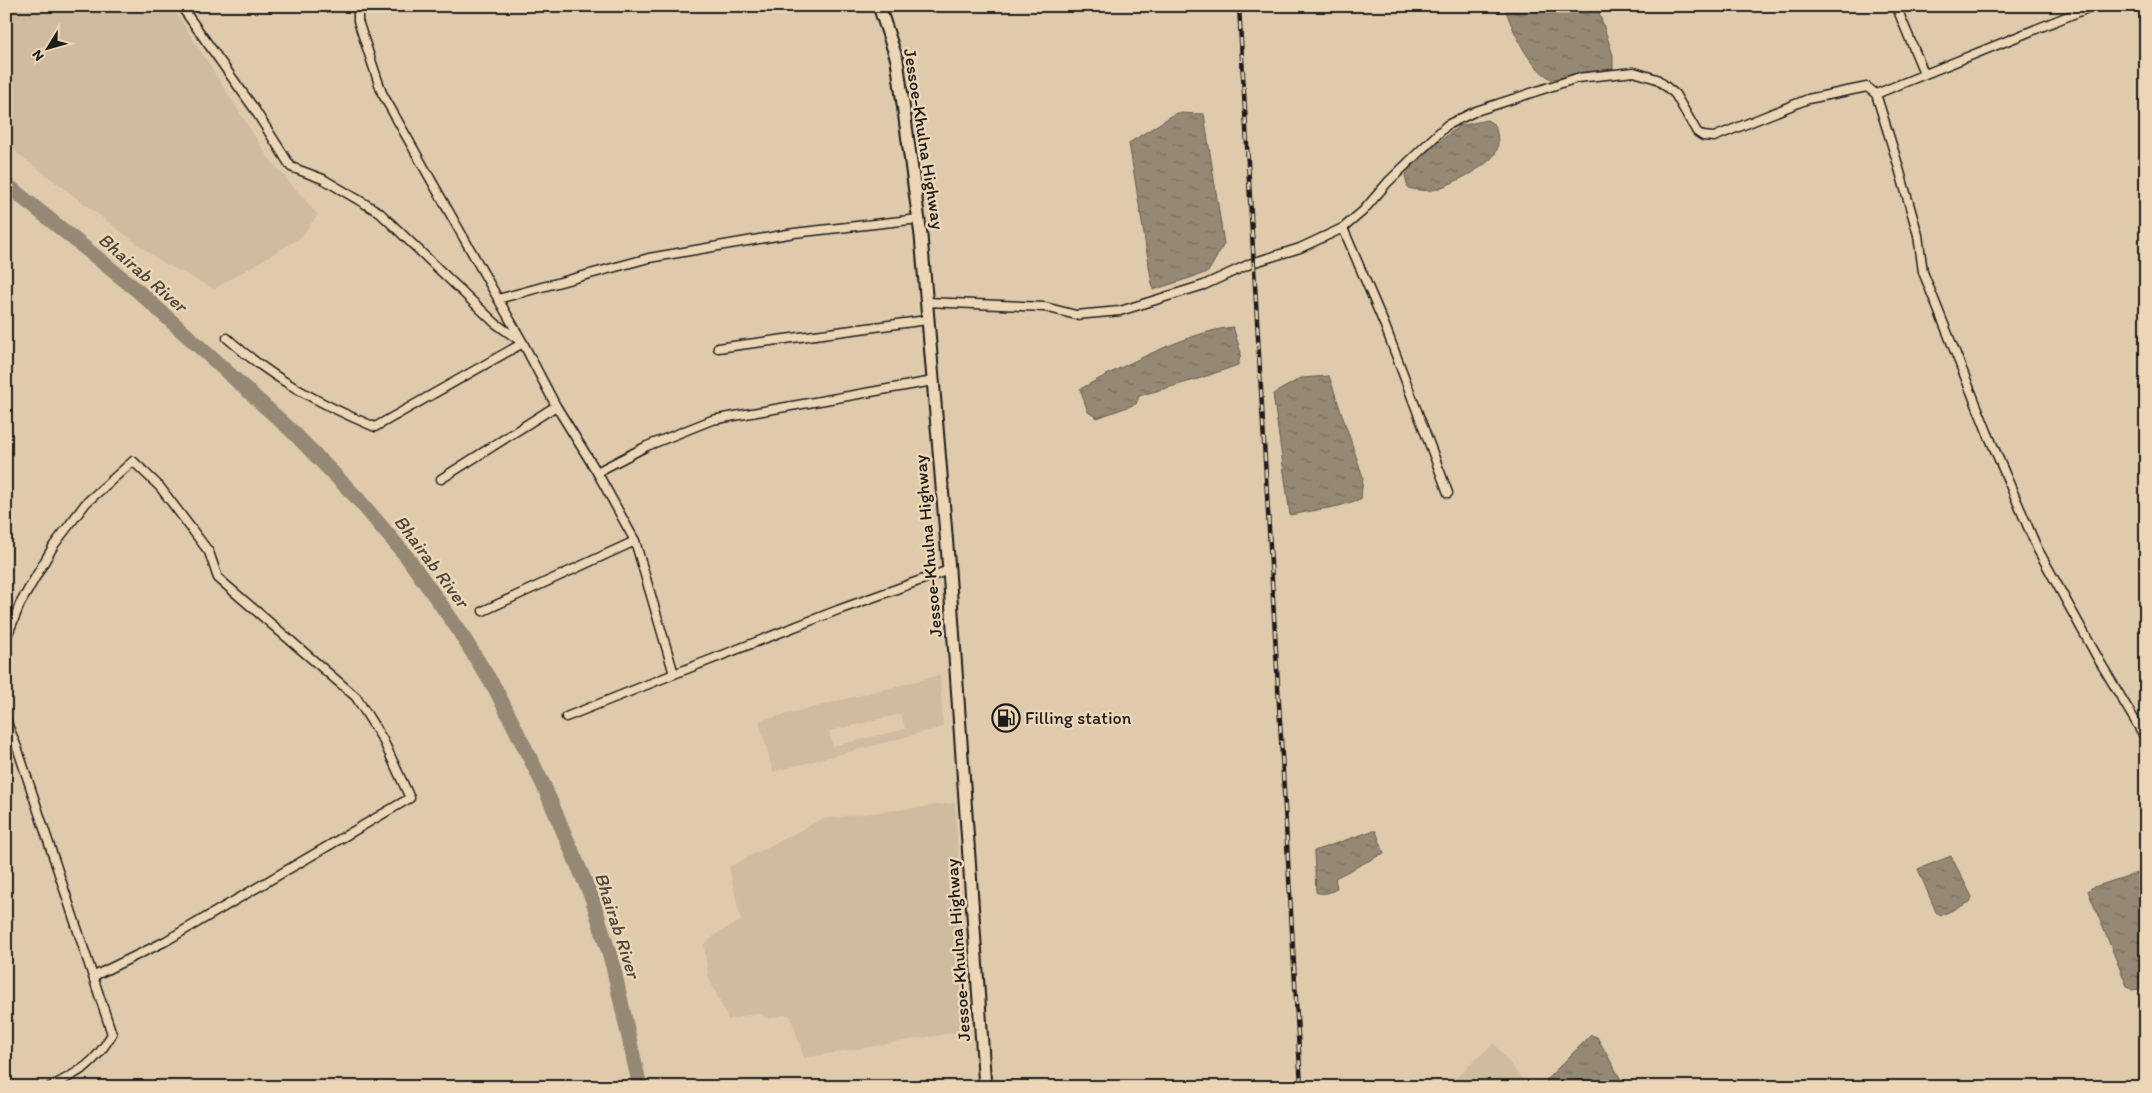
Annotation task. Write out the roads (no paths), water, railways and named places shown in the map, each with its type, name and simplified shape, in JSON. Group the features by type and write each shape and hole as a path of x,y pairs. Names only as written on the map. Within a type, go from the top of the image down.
{"highway":[{"name":"Jessoe-Khulna Highway","path":"879,6 897,60 918,220 926,302 940,486 949,570 984,1087"}],"street":[{"path":"181,6 253,108 291,167 323,179 380,212 496,323 523,343"},
{"path":"358,6 358,21 382,93 523,343 556,406 597,472 635,540 674,674"},
{"path":"1896,6 1924,73"},
{"path":"1876,94 2093,6"},
{"path":"926,302 1045,307 1076,315 1120,311 1204,285 1252,263 1300,248 1343,228 1363,211 1388,182 1447,125 1476,111 1577,78 1634,72 1658,79 1675,94 1697,132 1703,136 1714,137 1808,99 1867,86 1876,94 1918,235 1923,272 1988,434 2037,548 2146,740"},
{"path":"498,299 649,258 794,233 918,220"},
{"path":"1343,228 1385,326 1448,492"},
{"path":"718,348 927,320"},
{"path":"227,338 251,360 295,389 334,410 375,427 523,343"},
{"path":"597,472 647,446 712,420 933,381"},
{"path":"441,479 556,406"},
{"path":"6,639 20,604 54,546 86,503 133,461 160,487 209,552 218,578 356,697 383,740 410,798 164,942 94,976"},
{"path":"483,611 635,540"},
{"path":"566,718 838,610 949,570"},
{"path":"6,720 18,750 112,1034 100,1054 79,1072 50,1087"}],"water":[{"path":"1504,6 1597,6 1613,55 1613,71 1551,79 1542,73 1522,47"},
{"path":"1176,113 1204,114 1224,244 1208,272 1153,290 1129,143"},
{"path":"1487,120 1495,125 1498,142 1496,152 1492,158 1467,175 1439,188 1417,190 1408,188 1405,175 1425,153 1459,126"},
{"path":"1233,327 1241,353 1238,365 1139,396 1136,404 1097,418 1088,412 1080,389 1134,361 1176,343 1196,335"},
{"path":"1329,376 1363,477 1361,499 1339,506 1290,515 1273,394 1301,378"},
{"path":"1376,831 1384,853 1335,878 1337,888 1333,891 1316,892 1314,851"},
{"path":"1951,856 1972,897 1970,902 1940,916 1936,912 1918,869"},
{"path":"2146,870 2146,988 2132,990 2127,986 2088,891 2091,888"},
{"path":"1591,1035 1597,1037 1624,1085 1545,1087 1547,1079"}],"waterway":[{"name":"Bhairab River","path":"6,184 138,291 292,431 358,499 407,557 456,626 496,690 543,784 592,898 613,966 640,1087"}],"railway":[{"path":"1239,6 1301,1087"}],"place":[{"name":"Filling station","path":"1006,718"}]}
